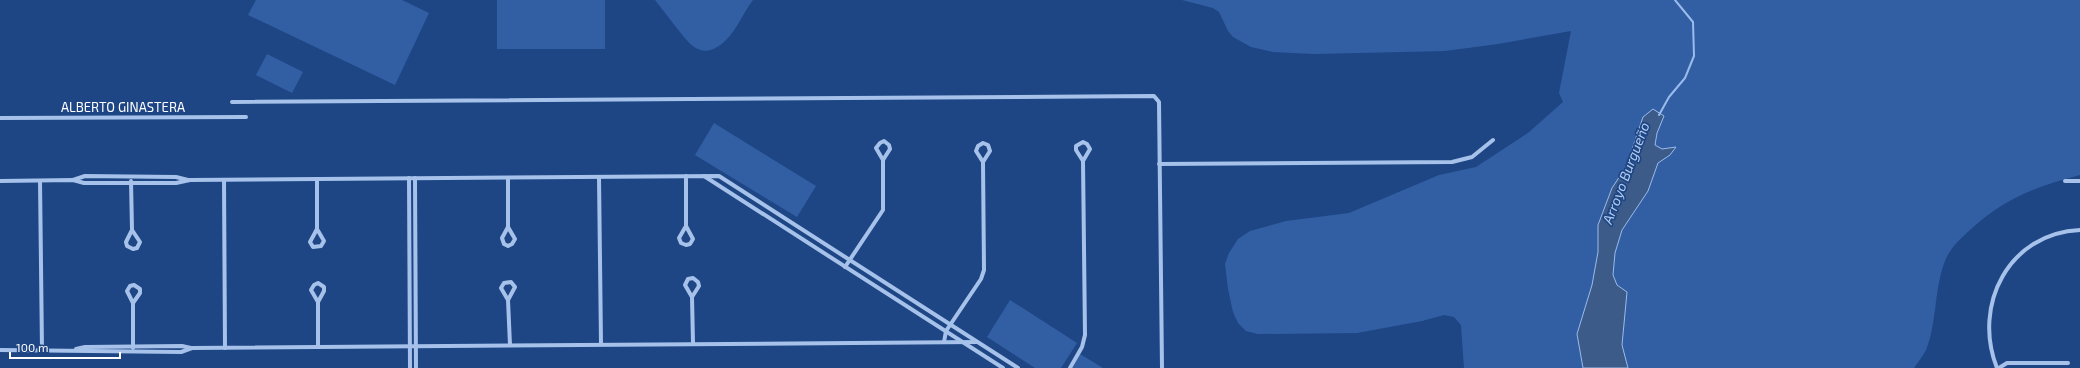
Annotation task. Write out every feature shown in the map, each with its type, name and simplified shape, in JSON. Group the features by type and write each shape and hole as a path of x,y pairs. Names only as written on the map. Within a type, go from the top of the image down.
{"street":[{"path":"232,102 1149,95 1157,98 1159,102 1162,368"},
{"name":"ALBERTO GINASTERA","path":"0,118 246,117"},
{"path":"1160,164 1460,161 1472,157 1493,140"},
{"path":"845,267 883,210 883,160"},
{"path":"1070,368 1082,347 1085,335 1083,161"},
{"path":"944,342 946,331 981,279 984,270 983,162"},
{"path":"73,180 84,176 176,177 190,180 718,176 1018,368"},
{"path":"131,176 132,230"},
{"path":"686,176 686,226"},
{"path":"704,176 1004,368"},
{"path":"599,177 601,344"},
{"path":"409,178 410,368"},
{"path":"415,178 416,368"},
{"path":"508,178 508,227"},
{"path":"317,179 317,229"},
{"path":"40,180 42,350"},
{"path":"0,181 73,180 84,183 176,183 190,180"},
{"path":"224,180 225,348"},
{"path":"2065,181 2080,181"},
{"path":"2068,363 2007,362 1998,368 1990,345 1990,319 1994,296 2003,275 2016,257 2036,241 2057,234 2080,230"},
{"path":"692,297 693,343"},
{"path":"508,300 510,345"},
{"path":"318,302 318,347"},
{"path":"133,304 133,352"},
{"path":"76,350 86,347 133,346 225,348 416,345 978,342"},
{"path":"0,350 181,352 192,348"}],"shaded area":[{"path":"256,0 402,0 429,13 395,85 248,15"},
{"path":"497,0 605,0 605,49 497,49"},
{"path":"655,0 753,0 729,37 717,47 703,51 697,49 686,40"},
{"path":"1182,0 2080,0 2080,175 2035,189 2008,202 1982,219 1956,244 1947,256 1941,272 1930,340 1925,352 1914,368 1464,368 1461,325 1454,317 1444,315 1422,321 1357,333 1258,334 1246,331 1238,323 1233,312 1228,289 1225,264 1229,253 1238,239 1250,231 1286,221 1349,213 1439,175 1476,167 1528,133 1563,102 1559,93 1571,31 1498,44 1445,51 1314,54 1273,52 1251,47 1233,37 1228,31 1219,12 1213,8"},
{"path":"267,54 303,72 292,93 256,75"},
{"path":"714,123 816,186 797,217 695,155"},
{"path":"1010,300 1077,343 1061,368 1035,368 987,337"},
{"path":"1080,354 1103,368 1073,368"}],"water":[{"path":"1653,109 1664,116 1657,133 1655,145 1662,149 1676,147 1670,155 1658,163 1648,191 1622,230 1615,253 1613,275 1617,285 1627,292 1622,345 1628,368 1583,368 1577,334 1592,285 1598,252 1598,225 1612,188 1626,167 1643,117"}],"waterway":[{"name":"Arroyo Burgueño","path":"1659,115 1669,97 1685,78 1694,56 1693,22 1675,0"}]}
